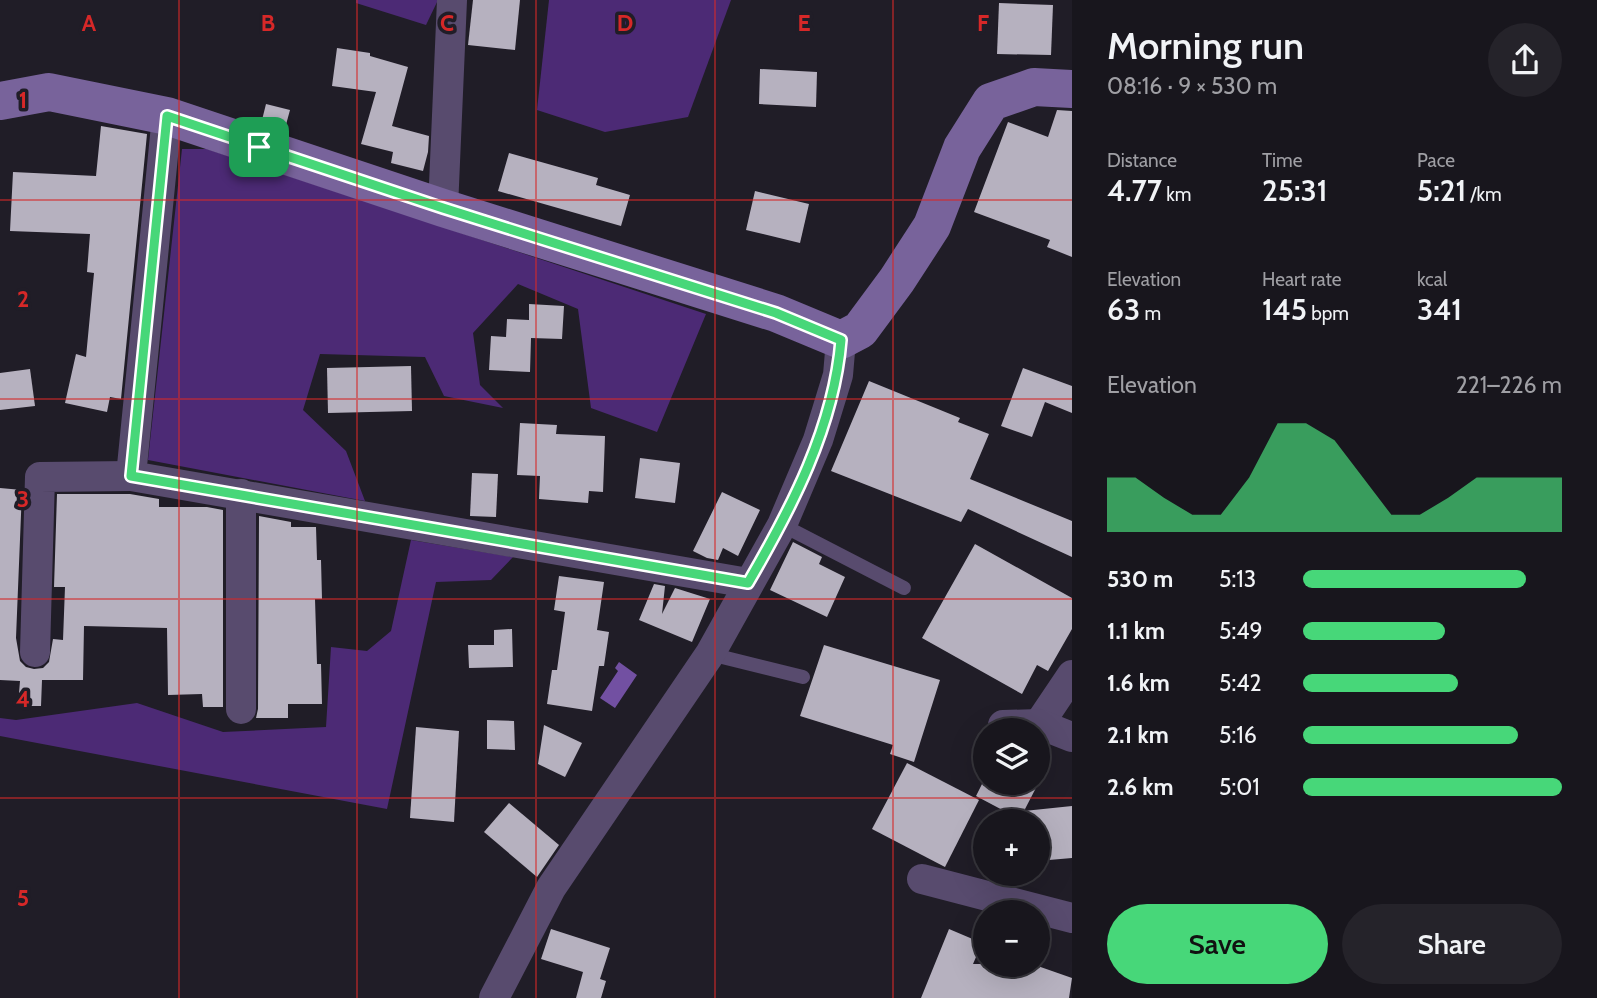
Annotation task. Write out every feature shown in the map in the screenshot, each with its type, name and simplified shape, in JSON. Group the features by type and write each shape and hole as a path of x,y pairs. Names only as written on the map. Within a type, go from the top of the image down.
{"street":[{"path":"443,208 452,0"},
{"path":"841,340 860,330 932,226 962,148 991,102 1034,87 1072,89"},
{"path":"0,101 48,92 167,116 443,208 776,313 841,340"},
{"path":"131,476 167,116"},
{"path":"494,998 551,888 710,654 782,525 818,440 838,374 841,340"},
{"path":"34,652 40,477 131,476 748,583"},
{"path":"241,494 241,709"},
{"path":"1043,718 1072,676"},
{"path":"1050,728 1072,737"},
{"path":"922,879 1072,918"}],"lane":[{"path":"782,525 904,587"},
{"path":"710,654 803,677"}],"shaded area":[{"path":"356,0 438,0 426,25 356,3"},
{"path":"549,0 731,0 688,117 605,132 537,110"},
{"path":"182,149 207,149 706,314 657,432 591,408 578,309 518,284 473,333 480,385 503,408 444,396 425,357 320,354 303,410 346,451 365,501 148,460"},
{"path":"411,540 513,557 491,580 436,582 387,809 0,736 0,718 16,720 137,703 223,732 326,727 331,647 367,651 391,631"},
{"path":"619,662 637,675 615,708 600,698 618,671 615,668"}],"building":[{"path":"473,0 520,0 515,50 468,45"},
{"path":"999,3 1053,5 1051,55 997,54"},
{"path":"337,48 370,53 370,56 408,67 392,126 429,136 423,171 391,163 393,152 361,144 376,92 332,86"},
{"path":"760,69 817,72 816,107 759,104"},
{"path":"266,104 290,110 284,132 261,124"},
{"path":"1057,110 1072,111 1072,257 1047,247 1050,240 974,212 1008,122 1048,137"},
{"path":"101,126 147,134 121,399 110,397 107,412 65,403 76,354 86,357 94,273 87,272 90,234 10,231 13,172 96,176"},
{"path":"509,153 598,178 596,185 630,195 621,226 498,191"},
{"path":"755,191 809,204 800,243 746,230"},
{"path":"529,304 564,306 562,339 531,338 530,372 489,370 491,336 506,337 507,319 529,320"},
{"path":"411,366 412,411 328,413 327,368"},
{"path":"1023,368 1072,386 1072,413 1045,402 1032,437 1001,426"},
{"path":"30,369 35,406 0,410 0,373"},
{"path":"869,381 960,418 958,422 989,434 970,479 1072,521 1072,557 968,509 961,522 831,471"},
{"path":"520,423 557,425 556,434 605,436 603,492 589,491 588,503 539,499 540,476 517,475"},
{"path":"640,458 680,463 675,503 635,498"},
{"path":"472,473 498,474 496,517 470,516"},
{"path":"0,488 22,490 16,638 20,661 26,667 34,669 43,668 49,662 53,639 63,640 65,587 54,587 57,494 130,494 159,499 159,507 207,507 223,510 223,707 203,707 202,694 168,695 167,628 84,626 83,680 42,680 41,706 18,706 20,681 0,680"},
{"path":"722,492 760,510 738,556 723,548 718,560 693,551"},
{"path":"259,516 291,522 291,527 316,527 317,560 321,560 322,599 315,599 317,664 321,664 322,704 288,704 288,718 256,718"},
{"path":"793,542 822,557 819,564 845,577 827,617 770,590"},
{"path":"975,544 1072,598 1072,629 1048,671 1037,665 1022,694 922,638"},
{"path":"559,576 604,582 597,630 609,632 604,666 599,666 592,711 547,704 552,670 557,670 565,612 554,610"},
{"path":"654,584 665,586 662,614 675,588 710,599 692,642 639,620"},
{"path":"512,629 513,667 469,668 468,645 494,645 494,630"},
{"path":"824,645 940,680 914,762 890,754 893,745 800,716"},
{"path":"487,720 514,721 515,750 487,749"},
{"path":"544,725 582,743 565,777 538,764"},
{"path":"416,727 459,731 454,822 410,818"},
{"path":"907,763 979,800 945,867 872,829"},
{"path":"1032,795 1025,809 1000,809 976,796"},
{"path":"509,803 559,845 537,877 484,832"},
{"path":"1072,806 1072,858 1050,860 1050,809 1043,809"},
{"path":"551,929 610,948 600,979 606,981 601,998 576,998 583,972 541,959"},
{"path":"949,929 973,939 973,977 1050,977 1050,970 1072,978 1069,998 921,998"}],"route":[{"path":"167,116 259,147 776,313 841,340 838,374 818,440 782,525 748,583 131,476 167,116"}]}
